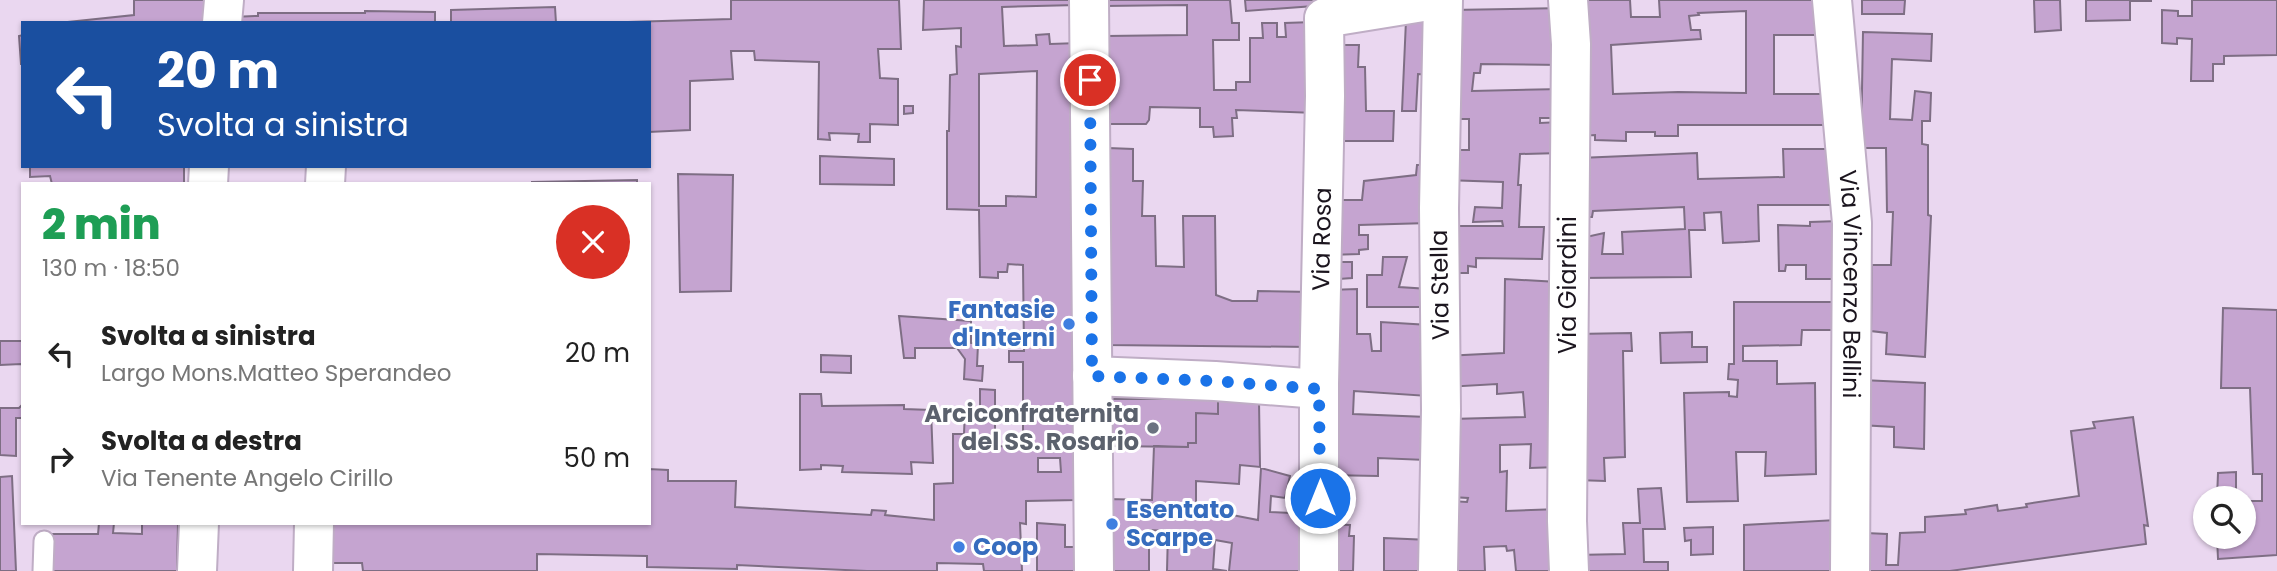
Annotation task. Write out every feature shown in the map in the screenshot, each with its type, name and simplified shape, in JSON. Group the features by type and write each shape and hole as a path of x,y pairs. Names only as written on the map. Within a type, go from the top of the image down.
{"street":[{"path":"222,21 224,0 235,0"},
{"path":"1089,0 1094,571"},
{"name":"Via Rosa","path":"1319,571 1324,18 1436,0"},
{"name":"Via Stella","path":"1438,571 1441,410 1439,208 1443,0"},
{"name":"Via Giardini","path":"1568,0 1571,44 1567,521 1569,571"},
{"name":"Via Vincenzo Bellini","path":"1832,0 1852,223 1850,571"},
{"path":"1092,376 1319,389"},
{"path":"197,571 198,525"},
{"path":"313,571 314,525"}],"lane":[{"path":"43,571 44,541"}],"building":[{"path":"134,0 206,0 203,21 77,21 134,15"},
{"path":"731,0 899,0 901,49 878,49 880,78 898,79 898,125 870,124 870,142 858,142 859,134 829,133 830,140 818,139 819,62 755,60 754,51 731,51 733,79 690,81 690,130 651,132 651,21 731,19"},
{"path":"924,0 1075,0 1076,5 1002,7 1004,46 1037,45 1036,35 1049,34 1050,44 1079,43 1077,500 1026,501 1026,524 1020,523 1022,571 984,571 983,564 937,563 937,571 737,565 737,569 647,567 647,556 537,554 537,571 363,571 362,563 332,563 333,525 651,525 651,469 668,470 668,481 736,481 735,507 871,515 872,510 886,511 885,515 934,520 934,484 953,483 953,434 964,434 965,410 980,410 980,389 995,390 995,446 1023,447 1023,362 1009,362 1009,351 1024,351 1023,265 1008,264 1007,272 998,272 998,278 980,277 979,210 947,209 950,75 957,74 956,46 961,47 961,28 923,30","holes":["1037,71 1036,197 1006,196 1006,206 979,206 979,74","1038,458 1060,458 1061,472 1038,472"]},
{"path":"1104,0 1230,0 1232,23 1239,23 1239,40 1213,40 1214,90 1236,90 1236,82 1250,82 1250,38 1263,38 1262,23 1277,23 1277,37 1286,37 1285,23 1313,22 1315,113 1236,110 1237,118 1232,118 1233,136 1214,137 1213,127 1200,127 1200,108 1150,107 1146,124 1108,124 1107,36 1187,35 1187,5 1104,6"},
{"path":"1245,0 1328,0 1328,5 1246,11"},
{"path":"1580,0 1630,0 1631,17 1660,17 1659,0 1817,0 1821,35 1774,35 1774,94 1829,94 1829,125 1678,125 1678,136 1655,136 1655,132 1626,132 1626,141 1595,140 1595,135 1580,136","holes":["1746,11 1746,93 1613,94 1611,45 1701,39 1700,30 1691,30 1689,16 1699,15 1698,13"]},
{"path":"1862,0 1905,0 1904,14 1862,14"},
{"path":"2034,0 2060,0 2061,30 2035,32"},
{"path":"2086,0 2151,1 2130,1 2130,20 2086,21"},
{"path":"2192,0 2277,0 2277,55 2224,56 2224,64 2213,64 2213,81 2191,81 2192,39 2177,38 2177,44 2162,43 2162,10 2178,11 2178,16 2192,16"},
{"path":"555,7 556,21 451,21 451,10"},
{"path":"1563,8 1562,65 1481,64 1480,73 1474,73 1472,91 1562,89 1563,118 1540,118 1540,123 1560,122 1561,153 1520,154 1519,227 1544,227 1542,259 1476,258 1476,267 1468,266 1468,273 1446,273 1445,226 1503,226 1502,221 1473,222 1475,207 1502,208 1503,182 1445,180 1447,150 1469,150 1469,119 1450,119 1451,10"},
{"path":"435,12 435,21 232,21 232,17 258,16 258,13"},
{"path":"1406,20 1434,20 1433,75 1418,74 1416,111 1402,111"},
{"path":"1863,32 1932,34 1931,61 1892,59 1890,119 1912,120 1915,91 1931,93 1930,121 1922,121 1922,144 1928,145 1928,215 1931,216 1925,357 1886,354 1887,333 1871,331 1872,265 1891,265 1893,212 1887,212 1886,148 1861,148"},
{"path":"1333,45 1359,45 1358,67 1365,67 1366,111 1394,111 1393,141 1336,141"},
{"path":"904,106 913,106 913,113 904,114"},
{"path":"1108,148 1133,149 1133,181 1143,181 1142,216 1155,216 1156,266 1184,267 1183,216 1215,216 1216,295 1232,301 1257,301 1258,291 1312,292 1310,347 1106,345"},
{"path":"1783,149 1835,149 1840,205 1758,205 1759,241 1745,242 1723,243 1721,212 1704,213 1705,230 1689,230 1691,277 1579,278 1577,239 1604,233 1602,254 1623,254 1622,232 1685,229 1684,207 1593,211 1592,217 1578,217 1579,158 1697,153 1698,179 1784,177"},
{"path":"820,156 894,159 894,185 820,184"},
{"path":"1417,165 1431,165 1429,223 1359,225 1359,235 1368,235 1368,249 1359,250 1359,254 1329,255 1329,200 1362,200 1364,181 1416,175"},
{"path":"30,168 184,168 184,182 52,182 50,176 30,177"},
{"path":"678,174 733,175 731,291 680,292"},
{"path":"637,180 637,182 532,182"},
{"path":"1839,221 1839,279 1806,279 1806,265 1786,265 1785,271 1779,271 1778,225 1810,226 1810,222"},
{"path":"1383,257 1407,257 1399,287 1429,289 1429,307 1367,307 1367,275 1382,275"},
{"path":"1339,262 1352,262 1352,278 1339,279"},
{"path":"1505,279 1558,282 1559,467 1530,468 1531,444 1500,445 1500,472 1507,471 1506,511 1559,509 1557,571 1516,571 1514,550 1507,551 1506,546 1484,547 1485,571 1448,571 1451,501 1467,502 1468,498 1451,497 1451,419 1525,417 1523,392 1497,394 1497,384 1446,387 1444,356 1504,353"},
{"path":"1357,289 1357,334 1370,334 1372,351 1381,351 1381,322 1429,325 1428,396 1354,391 1353,414 1427,417 1426,460 1378,458 1378,476 1325,475 1329,290"},
{"path":"1734,302 1838,302 1838,330 1802,330 1801,345 1743,346 1743,361 1777,361 1777,384 1815,383 1816,474 1765,476 1766,452 1736,452 1738,501 1687,502 1684,393 1729,392 1729,396 1737,397 1738,380 1728,379 1729,364 1734,364"},
{"path":"2223,308 2277,310 2277,555 2218,559 2218,549 2256,549 2256,501 2262,501 2262,474 2253,474 2250,388 2221,388"},
{"path":"899,316 971,321 971,343 978,344 977,366 983,366 982,381 964,379 965,359 957,348 915,348 915,358 904,358"},
{"path":"1692,332 1692,347 1707,347 1707,362 1661,363 1660,333"},
{"path":"1631,333 1632,351 1623,351 1625,457 1604,458 1605,481 1576,480 1576,334"},
{"path":"0,341 21,341 21,364 0,365"},
{"path":"821,355 851,356 851,373 821,372"},
{"path":"1862,380 1925,383 1924,449 1894,447 1894,427 1860,425"},
{"path":"800,394 821,394 822,406 904,405 904,409 931,410 933,463 911,462 912,474 842,472 843,466 821,465 821,469 800,470"},
{"name":"Arciconfraternita del SS. Rosario","path":"1110,399 1218,399 1218,414 1196,413 1196,443 1188,443 1188,447 1109,446"},
{"path":"1218,399 1259,401 1260,467 1240,465 1239,484 1196,481 1196,508 1258,520 1261,468 1290,476 1285,498 1271,496 1270,512 1312,514 1311,571 1229,571 1232,543 1215,540 1213,569 1227,571 1167,571 1168,531 1149,530 1149,571 1106,571 1107,499 1152,500 1154,446 1188,447 1188,443 1196,443 1196,413 1218,414"},
{"path":"21,406 21,418 16,418 16,456 0,455 0,408"},
{"path":"2133,417 2148,526 2144,525 2146,544 1950,571 1862,571 1866,533 1887,534 1886,565 1898,565 1900,533 1925,532 1925,517 1966,514 1965,510 1997,505 1998,511 2079,496 2071,431 2095,428 2093,422"},
{"path":"2236,472 2236,486 2218,486 2218,473"},
{"path":"12,476 16,571 0,571 0,477"},
{"path":"1661,488 1665,529 1643,529 1644,562 1668,562 1668,571 1575,571 1575,555 1625,554 1623,523 1640,523 1638,489"},
{"path":"1836,520 1835,571 1744,571 1744,525"},
{"path":"1037,523 1065,525 1065,547 1077,547 1078,571 1037,571"},
{"path":"1326,524 1350,525 1349,536 1354,536 1353,571 1325,571"},
{"path":"99,525 114,525 113,533 142,534 142,525 178,525 177,571 47,571 48,534 98,534"},
{"path":"1713,527 1713,554 1691,555 1691,540 1685,541 1684,528"},
{"path":"1384,538 1430,540 1429,571 1384,571"}],"place":[{"name":"Fantasie d'Interni","path":"1069,324"},
{"name":"Arciconfraternita del SS. Rosario","path":"1153,428"},
{"name":"Esentato Scarpe","path":"1112,524"},
{"name":"Coop","path":"959,547"}],"route":[{"path":"1090,80 1092,376 1319,389 1320,498"}]}
